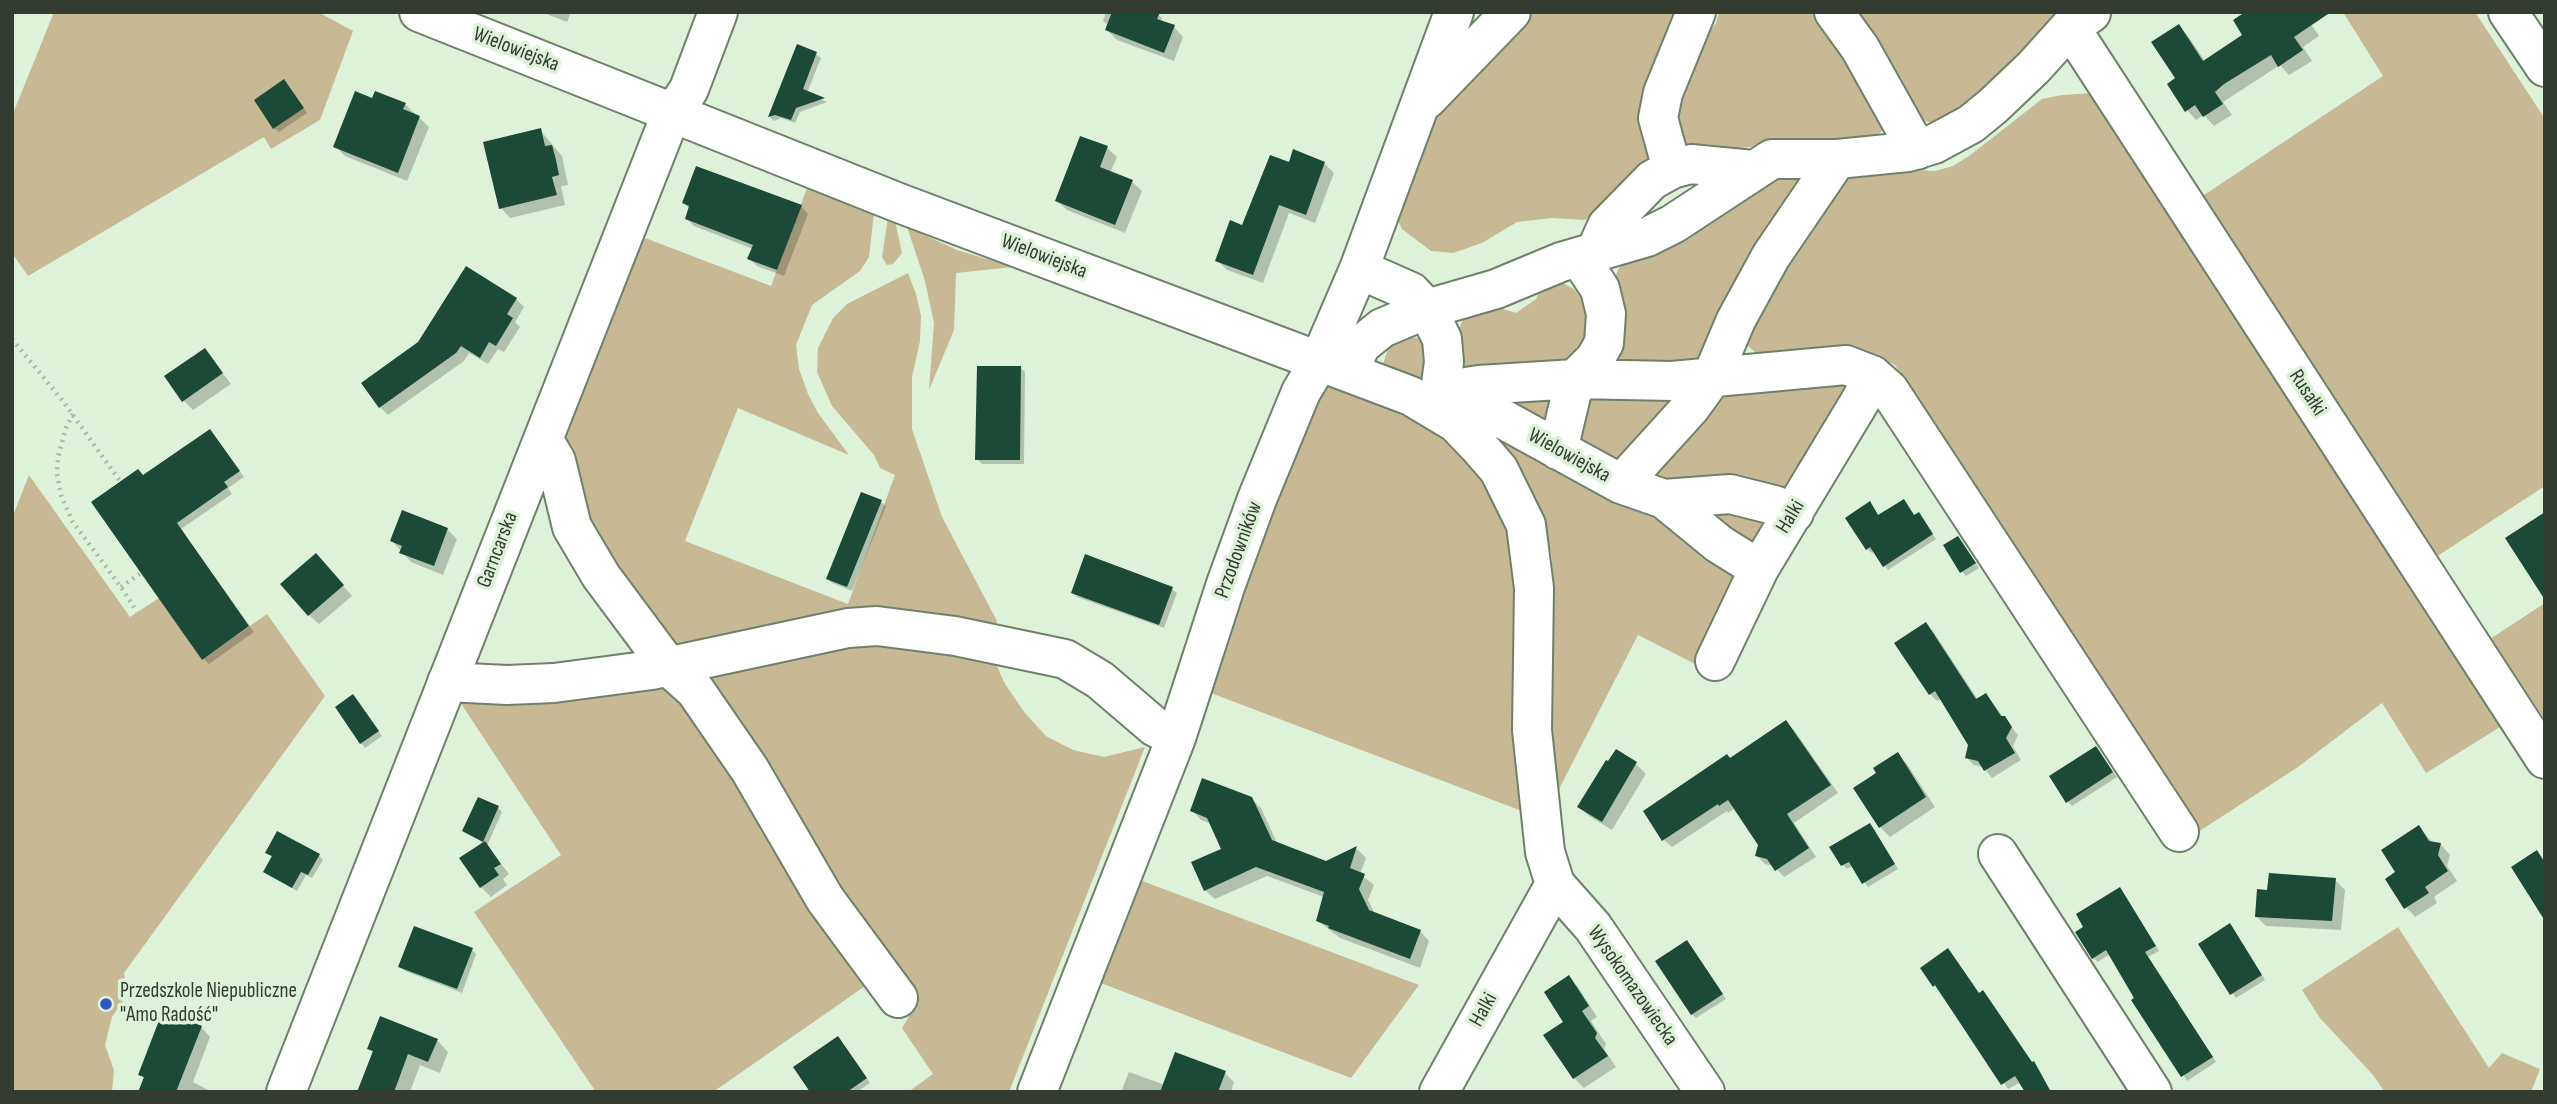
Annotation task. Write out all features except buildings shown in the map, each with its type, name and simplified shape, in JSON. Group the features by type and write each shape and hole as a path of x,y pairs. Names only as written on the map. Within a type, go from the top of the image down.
{"street":[{"name":"Wielowiejska","path":"419,12 898,203 1333,367 1425,394 1470,401 1621,484 1664,499 1719,544 1759,569"},
{"name":"Garncarska","path":"286,1092 663,135 689,89 718,12"},
{"name":"Przodowników","path":"1037,1092 1176,738 1257,499 1301,392 1333,367 1359,269 1454,12"},
{"path":"1418,107 1511,12"},
{"path":"1672,169 1658,118 1663,93 1696,12"},
{"path":"1834,12 1860,48 1917,150"},
{"path":"2508,12 2545,67"},
{"path":"1333,367 1382,328 1427,309 1496,289 1561,262 1647,237 1772,159 1837,159 1917,150 1960,130 1993,106 2081,20"},
{"name":"Rusałki","path":"2081,20 2545,759"},
{"path":"1621,484 1690,408 1711,379 1736,320 1771,256 1837,159"},
{"path":"1587,255 1607,226 1624,208 1652,180 1672,169 1690,164 1753,170"},
{"path":"1558,450 1575,379 1595,359 1604,343 1606,314 1601,289 1587,255"},
{"path":"1359,269 1411,292 1427,309 1441,339 1444,362 1425,394"},
{"path":"1425,394 1479,385 1575,379 1711,379 1846,365 1872,375 1889,390 2179,832"},
{"name":"Halki","path":"1715,661 1759,569 1872,375"},
{"path":"1425,394 1500,470 1526,525 1534,588 1532,730 1545,852 1555,884"},
{"path":"543,439 556,461 572,527 601,576 668,666 695,690 750,770 825,899 898,998"},
{"name":"Wielowiejska","path":"1664,499 1730,494 1794,513"},
{"path":"509,523 540,517 572,527"},
{"path":"447,682 507,685 554,683 668,666 848,628 877,626 929,632 1065,659 1100,680 1155,727 1176,738"},
{"path":"1998,854 2152,1092"},
{"name":"Halki","path":"1439,1092 1555,884"},
{"name":"Wysokomazowiecka","path":"1555,884 1593,927 1705,1092"}],"path":[{"path":"12,339 73,414 120,481"},
{"path":"73,414 58,457 57,474 61,495 72,522 137,612"},
{"path":"121,587 141,573"}],"shaded area":[{"path":"54,12 318,12 353,31 320,120 271,149 264,137 28,276 12,253 12,116"},
{"path":"1530,12 1682,12 1648,166 1614,201 1585,220 1552,218 1517,222 1482,243 1453,253 1431,251 1402,229 1392,208 1424,114 1467,81"},
{"path":"1719,12 1821,12 1884,128 1878,135 1739,148 1695,148 1681,153 1676,110 1689,59 1716,23"},
{"path":"1848,12 2078,12 1982,101 1933,123 1922,120"},
{"path":"2343,12 2475,12 2545,119 2545,486 2436,557 2198,199 2383,76"},
{"path":"2093,93 2505,724 2426,773 2382,703 2298,767 2195,834 1895,365 1863,349 1760,357 1741,339 1849,169 1935,171 1953,166 2042,99"},
{"path":"1769,174 1815,176 1700,363 1598,370 1619,298 1616,275 1621,263"},
{"path":"807,188 874,213 869,257 860,271 812,305 796,345 799,369 808,394 818,413 849,455 738,408 685,541 848,604 895,475 880,468 874,455 832,406 817,372 818,348 833,318 847,304 908,273 921,316 920,341 912,377 912,429 942,517 997,621 994,630 674,649 601,565 555,436 645,238 771,286"},
{"path":"888,218 895,221 902,253 893,264 887,265 882,257"},
{"path":"907,227 957,250 1013,267 956,273 954,330 929,390 934,323 925,281"},
{"path":"1546,279 1557,280 1574,289 1585,303 1588,322 1582,346 1573,360 1470,371 1461,362 1455,337 1465,316 1496,307 1516,313 1536,299"},
{"path":"1406,337 1417,338 1427,345 1423,377 1417,379 1386,370 1383,364 1389,346"},
{"path":"1319,379 1450,430 1476,459 1520,548 1522,811 1203,690"},
{"path":"1856,382 1794,495 1636,481 1486,392"},
{"path":"1452,402 1660,512 1726,568 1740,586 1699,666 1638,635 1556,795 1549,733 1554,584 1551,552 1542,522"},
{"path":"29,475 130,617 159,598 202,660 267,614 325,696 124,973 127,995 112,1017 105,1045 114,1070 112,1092 12,1092 12,518"},
{"path":"1681,504 1770,514 1759,548"},
{"path":"2545,603 2545,720 2490,639"},
{"path":"879,636 991,653 1005,684 1025,713 1046,736 1073,750 1104,757 1145,747 1009,1092 908,1092 933,1074 902,1028 914,1008 910,994 696,667"},
{"path":"668,679 871,982 713,1092 596,1092 474,912 561,855 458,699 527,703 584,700"},
{"path":"1137,879 1419,985 1351,1078 1098,982"},
{"path":"2398,927 2489,1068 2502,1053 2540,1069 2531,1092 2385,1092 2373,1075 2320,1018 2302,990"}],"place":[{"name":"Przedszkole Niepubliczne \"Amo Radość\"","path":"106,1004"}]}
